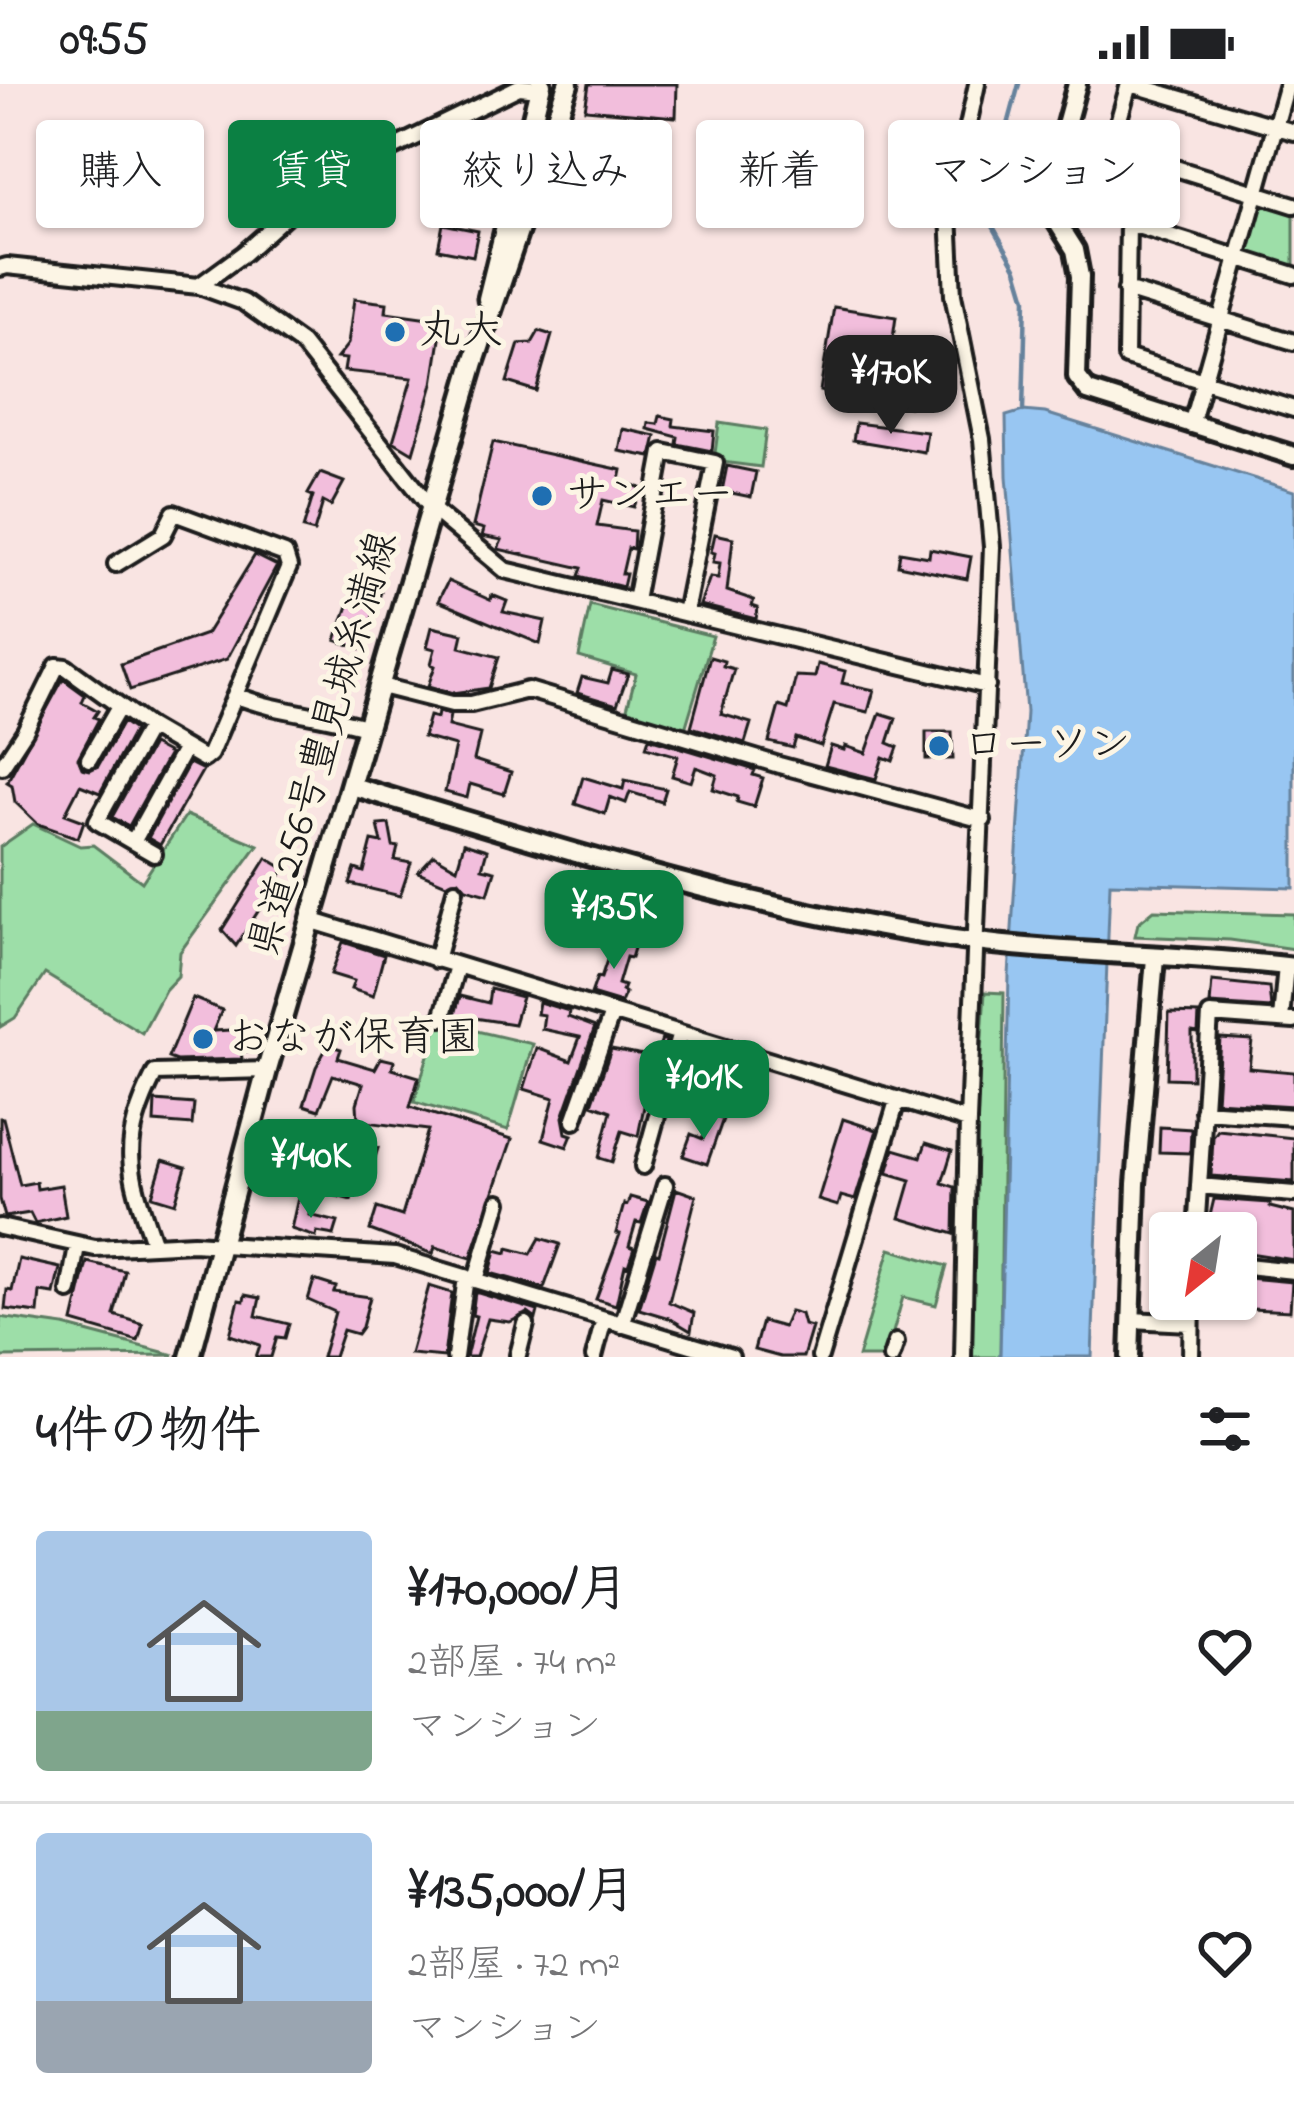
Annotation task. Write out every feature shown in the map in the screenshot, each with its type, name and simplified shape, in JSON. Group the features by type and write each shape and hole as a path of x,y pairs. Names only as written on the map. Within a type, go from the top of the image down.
{"main road":[{"name":"県道256号豊見城糸満線","path":"190,1357 267,1070 474,362 568,84"},
{"name":"県道256号豊見城糸満線","path":"474,362 540,87"}],"street":[{"path":"963,1357 992,547 982,439 950,269 950,214 977,84"},
{"path":"1067,120 1077,84"},
{"path":"1120,120 1130,84 1294,132"},
{"path":"1191,424 1287,84"},
{"path":"199,286 328,184 519,87 540,87"},
{"path":"1180,169 1294,205"},
{"path":"1061,228 1075,250 1080,276 1077,376 1088,391 1294,456"},
{"path":"1128,228 1126,357 1294,409"},
{"path":"1141,228 1294,274"},
{"path":"0,268 199,286 243,302 302,344 431,508 505,570 987,686"},
{"path":"1126,290 1294,342"},
{"path":"635,602 663,452 715,463 685,613"},
{"path":"2,766 26,730 57,666 204,760 210,754 289,558 174,513 163,536 116,564"},
{"path":"381,686 471,704 528,689 983,820"},
{"path":"236,695 266,708 368,728"},
{"path":"89,759 119,707"},
{"path":"149,727 97,821 154,854"},
{"path":"133,842 185,748"},
{"path":"352,786 750,901 977,942 1290,966 1287,1020 1210,1015 1197,1212"},
{"path":"436,959 455,890"},
{"path":"313,921 968,1121"},
{"path":"1130,1357 1136,1184 1155,958"},
{"path":"442,1018 457,966"},
{"path":"574,1121 612,1013"},
{"path":"643,1166 680,1033"},
{"path":"154,1245 129,1164 136,1119 155,1073 267,1070"},
{"path":"820,1357 897,1101"},
{"path":"1203,1111 1294,1118"},
{"path":"622,1325 665,1185"},
{"path":"1199,1186 1294,1193"},
{"path":"455,1357 471,1279 499,1202"},
{"path":"0,1227 77,1246 221,1244 395,1256 731,1357"},
{"path":"69,1291 77,1246"},
{"path":"1257,1266 1294,1270"},
{"path":"595,1357 604,1319"},
{"path":"1131,1320 1190,1323"},
{"path":"1190,1320 1191,1357"},
{"path":"518,1355 526,1324"}],"green space":[{"path":"1259,201 1294,211 1294,270 1246,255"},
{"path":"719,423 766,430 761,467 714,461"},
{"path":"590,605 713,636 685,729 626,712 636,674 579,657"},
{"path":"186,815 258,845 180,952 178,976 142,1033 45,974 15,1018 0,1027 0,847 33,824 80,846 93,845 142,882"},
{"path":"1154,910 1294,914 1294,949 1230,940 1135,936 1138,923"},
{"path":"985,992 1004,993 1000,1357 969,1357 975,1143"},
{"path":"438,1022 533,1044 508,1130 414,1102"},
{"path":"890,1249 947,1266 936,1305 903,1297 886,1357 858,1357"},
{"path":"0,1317 64,1326 174,1355 0,1357"}],"water":[{"path":"1023,411 1045,413 1294,491 1294,888 1110,883 1092,1357 1000,1357 1009,975 1026,712 1006,416"}],"building":[{"path":"589,84 677,84 676,117 585,109"},
{"path":"442,228 478,231 473,256 438,249"},
{"name":"丸大","path":"354,299 387,303 386,312 443,320 433,384 413,453 393,441 412,378 344,371 346,359 337,358 348,344"},
{"path":"834,307 896,317 890,359 882,358 878,387 911,395 909,407 820,391"},
{"path":"539,331 552,335 536,391 507,382 519,344 532,343"},
{"path":"660,416 674,419 673,426 714,431 712,451 677,444 678,437 648,429 649,423 658,424"},
{"path":"856,423 927,432 924,452 853,440"},
{"path":"623,429 656,436 651,457 619,451"},
{"name":"サンエー","path":"493,442 622,470 620,480 641,488 634,507 603,500 597,526 634,531 623,587 579,576 582,568 498,549 502,540 482,536 484,529 473,526"},
{"path":"727,466 756,472 751,497 722,491"},
{"path":"320,473 344,482 331,506 323,502 314,532 303,529 313,496 308,494"},
{"path":"715,534 733,538 727,591 754,600 756,619 700,605 710,577 718,578 720,563 713,562 715,553 711,552"},
{"path":"930,549 971,557 967,579 898,565 900,552 929,557"},
{"path":"255,555 277,566 227,659 130,690 121,664 206,634"},
{"path":"448,581 490,600 492,595 507,601 503,612 545,621 540,644 438,601"},
{"path":"356,583 381,592 362,649 336,640"},
{"path":"432,627 463,634 460,647 499,657 489,688 453,693 428,686 435,666 431,664 435,649 427,647"},
{"path":"710,657 734,669 721,714 751,723 745,743 691,727"},
{"path":"818,664 845,671 842,683 874,690 868,712 834,704 821,746 796,738 793,748 769,742 779,706 788,709 796,676 815,677"},
{"path":"612,670 628,674 617,705 577,693 582,677 608,683"},
{"path":"63,679 85,695 82,702 98,711 94,717 99,719 78,758 82,768 98,766 123,722 134,730 100,793 80,785 65,814 84,821 78,838 38,824 15,802 7,782"},
{"path":"438,712 450,715 448,726 480,734 474,760 511,772 504,794 470,784 467,798 445,792 455,746 423,737 429,716 437,718"},
{"path":"880,713 896,718 888,743 898,747 893,761 883,757 876,779 825,766 831,746 866,753"},
{"name":"ローソン","path":"926,732 952,732 953,759 926,759"},
{"path":"649,738 755,770 753,775 763,778 754,807 713,789 717,775 696,767 691,782 672,776 678,756 646,747"},
{"path":"152,745 169,754 129,826 112,817"},
{"path":"189,763 203,770 160,845 148,838"},
{"path":"583,777 623,789 625,780 666,789 662,802 630,792 626,803 610,797 605,814 575,804"},
{"path":"389,824 393,846 398,847 395,860 411,863 400,896 350,884 355,869 364,872 372,841 382,843 378,825"},
{"path":"464,843 487,850 482,868 495,871 488,894 466,888 459,880 446,884 418,872 434,855 457,868"},
{"path":"267,858 285,869 236,946 222,930"},
{"path":"606,892 652,909 646,925 589,911 592,898 604,901"},
{"path":"614,939 635,945 618,984 624,986 621,1003 591,994"},
{"path":"343,942 384,955 373,996 351,989 354,981 331,974"},
{"path":"1212,981 1269,987 1271,1008 1210,1004"},
{"path":"490,989 522,997 514,1024 455,1015 460,996 488,1003"},
{"path":"193,998 222,1010 213,1031 246,1029 247,1051 241,1051 242,1059 168,1058"},
{"path":"539,1002 569,1011 568,1017 595,1027 563,1117 566,1133 572,1135 567,1147 543,1139 554,1098 524,1089 537,1048 571,1061 580,1037 542,1029"},
{"path":"1169,1013 1199,1014 1198,1033 1192,1032 1192,1079 1167,1078"},
{"path":"1220,1038 1252,1040 1249,1068 1294,1072 1294,1106 1216,1101"},
{"path":"662,1039 666,1041 656,1078 650,1077 638,1136 622,1131 612,1162 599,1158 611,1111 592,1104 611,1049 655,1057"},
{"path":"328,1045 341,1049 338,1058 375,1069 381,1058 394,1061 392,1069 419,1077 410,1107 512,1139 471,1258 435,1247 433,1254 370,1230 377,1208 402,1216 428,1130 358,1121 363,1084 333,1075 319,1110 304,1105"},
{"path":"684,1060 735,1077 730,1095 679,1080"},
{"path":"155,1101 194,1104 192,1125 154,1122"},
{"path":"711,1115 723,1119 707,1164 683,1156 691,1134 703,1139"},
{"path":"0,1118 20,1185 36,1182 37,1189 61,1185 66,1216 35,1223 30,1213 5,1217 0,1199"},
{"path":"843,1119 877,1130 855,1200 841,1196 838,1206 818,1200"},
{"path":"1160,1127 1191,1129 1190,1153 1159,1152"},
{"path":"1218,1130 1294,1138 1294,1182 1211,1176 1213,1137"},
{"path":"356,1142 378,1148 364,1193 354,1191 351,1200 336,1196 343,1167 350,1169"},
{"path":"926,1143 952,1151 942,1183 955,1187 954,1234 900,1218 911,1180 887,1173 894,1149 921,1157"},
{"path":"163,1160 186,1167 175,1203 152,1196"},
{"path":"676,1189 696,1196 669,1302 694,1313 691,1331 639,1309"},
{"path":"630,1197 648,1202 641,1223 636,1222 629,1246 634,1248 616,1305 596,1299"},
{"path":"298,1198 312,1202 309,1215 338,1222 334,1235 317,1232 316,1237 291,1229"},
{"path":"1214,1199 1270,1203 1270,1207 1294,1213 1294,1260 1257,1254 1257,1212 1211,1212"},
{"path":"540,1238 560,1244 544,1288 490,1273 496,1250 531,1254"},
{"path":"19,1259 60,1268 54,1294 40,1292 38,1313 5,1309"},
{"path":"87,1262 125,1271 114,1315 143,1324 138,1341 73,1322"},
{"path":"1257,1279 1292,1282 1290,1311 1257,1309"},
{"path":"314,1280 336,1287 334,1292 370,1297 362,1327 357,1334 343,1330 334,1357 322,1357 335,1312 308,1300"},
{"path":"429,1286 452,1293 444,1357 410,1354"},
{"path":"475,1292 538,1311 536,1319 528,1313 510,1322 488,1319 476,1357 466,1357 476,1316 472,1315"},
{"path":"245,1295 260,1298 256,1316 289,1324 285,1338 277,1337 271,1357 256,1357 260,1345 230,1335 239,1300 244,1301"},
{"path":"790,1311 801,1314 804,1325 812,1327 803,1357 754,1350 762,1321 783,1327"}],"waterway":[{"path":"1019,84 988,199 990,221 1017,269 1026,299 1023,411"}],"place":[{"name":"丸大","path":"395,332"},
{"name":"サンエー","path":"542,496"},
{"name":"ローソン","path":"939,746"},
{"name":"おなが保育園","path":"203,1039"}]}
